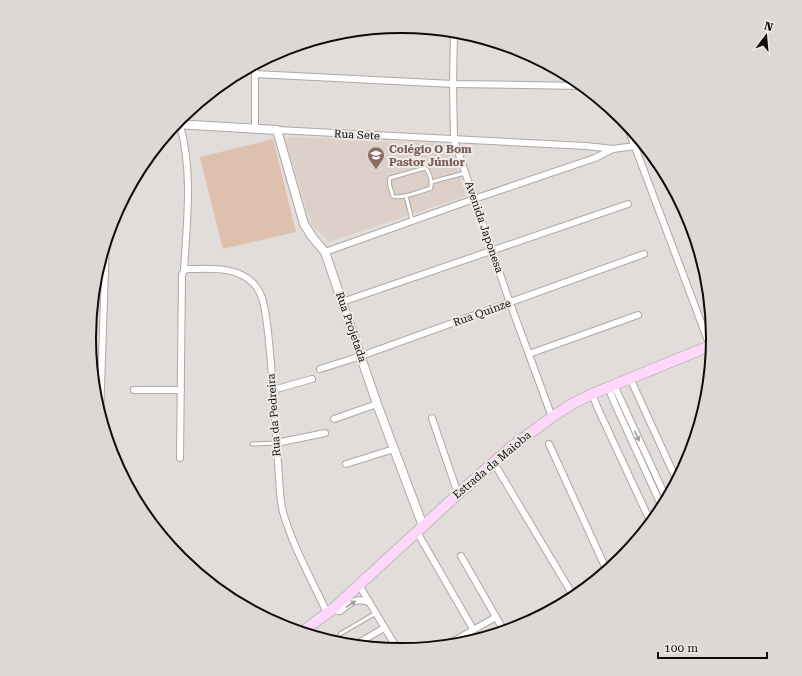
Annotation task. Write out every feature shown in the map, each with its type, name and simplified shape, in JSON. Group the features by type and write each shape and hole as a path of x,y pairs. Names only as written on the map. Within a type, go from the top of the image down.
{"main road":[{"name":"Estrada da Maioba","path":"307,628 330,611 510,448 552,417 572,404 592,394 705,348"}],"street":[{"name":"Avenida Japonesa","path":"454,38 454,140 510,303 552,417"},
{"path":"255,70 255,128"},
{"path":"255,74 453,84 573,86"},
{"name":"Rua Sete","path":"183,124 586,146 613,149 635,146"},
{"path":"179,129 185,148 188,174 188,210 184,270 182,275 180,458"},
{"name":"Rua Projetada","path":"278,130 304,224 325,252 420,529"},
{"path":"633,140 706,332"},
{"path":"325,252 474,198 589,161 613,149"},
{"path":"342,302 628,204"},
{"name":"Rua Quinze","path":"320,370 644,254"},
{"path":"99,379 105,265"},
{"name":"Rua da Pedreira","path":"184,270 223,269 238,273 255,284 261,294 270,349 280,496 283,511 293,540 330,611"},
{"path":"529,354 638,315"},
{"path":"630,378 674,475"},
{"path":"273,390 312,379"},
{"path":"611,386 621,401 664,493"},
{"path":"611,386 615,404 659,501"},
{"path":"134,390 181,390"},
{"path":"592,394 648,517"},
{"path":"334,419 377,404"},
{"path":"432,418 458,494"},
{"path":"276,443 326,432"},
{"path":"549,444 604,565"},
{"path":"346,464 394,450"},
{"path":"494,463 571,591"},
{"path":"420,529 473,629"},
{"path":"460,556 501,626"},
{"path":"359,585 393,643"},
{"path":"330,611 340,611 358,599 369,602"},
{"path":"460,637 496,617"},
{"path":"364,640 384,628"}],"lane":[{"path":"425,168 428,170 432,186 429,189 406,196 396,198 392,195 389,182 390,178 425,168"},
{"path":"431,182 465,173"},
{"path":"406,196 412,220"},
{"path":"252,444 276,443"},
{"path":"340,634 376,613"}],"shaded area":[{"name":"Colégio O Bom Pastor Júnior","path":"289,137 450,144 466,196 329,242 311,223 286,142"},
{"path":"273,139 296,232 223,249 200,157"}],"place":[{"name":"Colégio O Bom Pastor Júnior","path":"376,170"}]}
